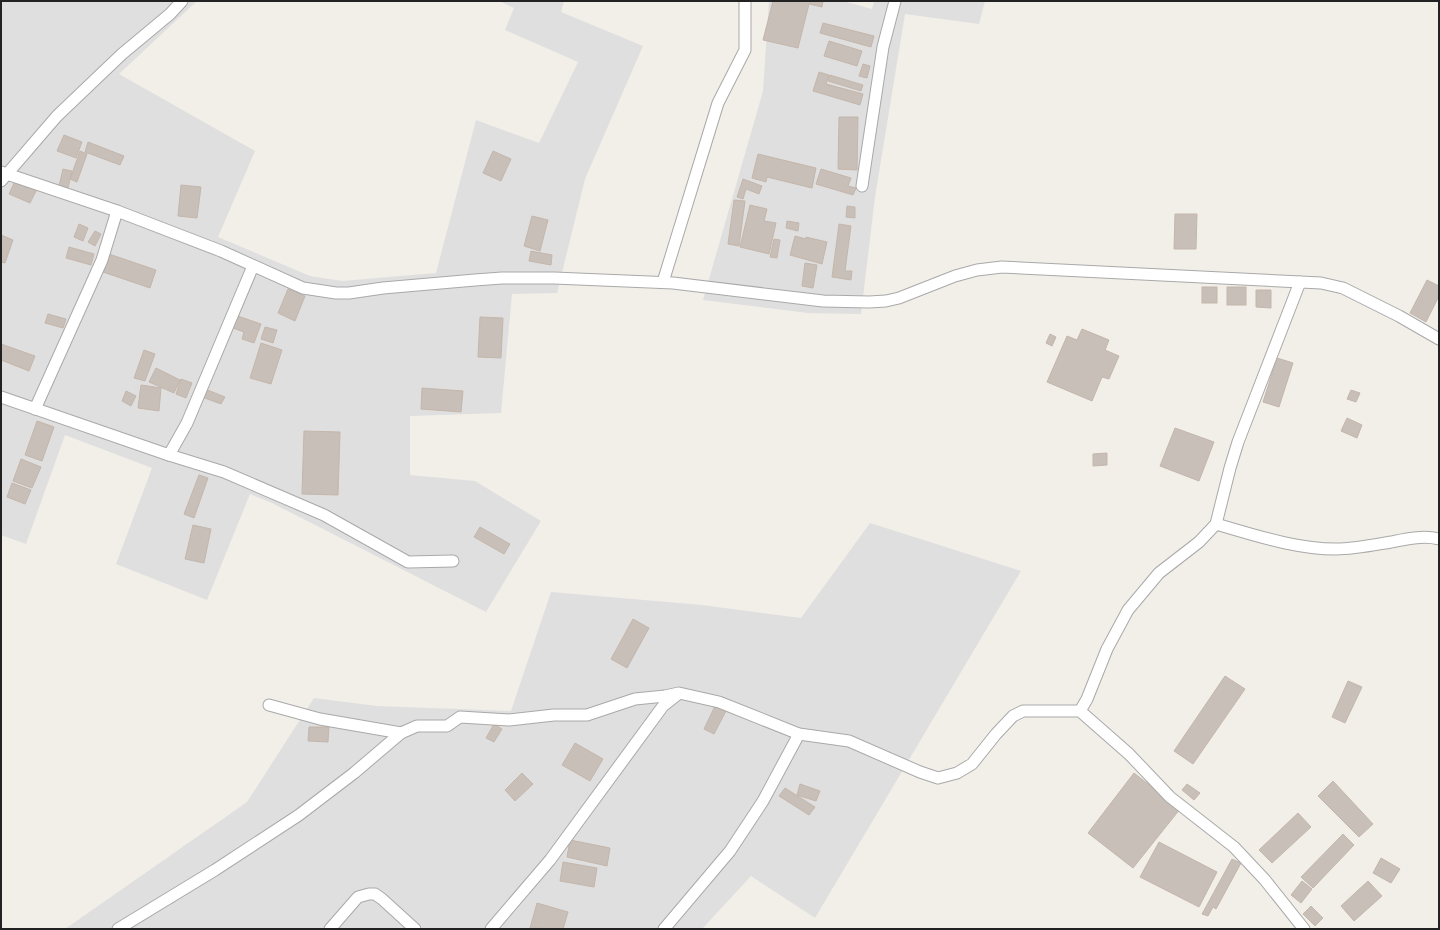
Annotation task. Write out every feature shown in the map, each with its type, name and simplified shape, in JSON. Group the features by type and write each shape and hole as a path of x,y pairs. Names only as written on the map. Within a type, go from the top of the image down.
{"street":[{"path":"182,1 170,14 122,54 57,116 3,175 117,211 221,251 303,288 336,293 502,278 554,278 663,282 823,302 869,302 886,301 899,298 955,276 978,270 1002,267 1321,283 1343,288 1399,316 1439,339"},
{"path":"663,282 718,103 745,50 745,1"},
{"path":"862,186 882,47 895,1"},
{"path":"36,409 102,260 117,211"},
{"path":"169,455 187,423 253,266"},
{"path":"1080,711 1087,699 1107,649 1128,610 1159,573 1199,542 1216,524 1238,442 1300,282"},
{"path":"1,397 169,455 224,472 317,512 408,562 453,561"},
{"path":"1216,524 1304,546 1336,549 1370,546 1415,538 1439,539"},
{"path":"118,929 215,870 299,815 354,773 405,730 417,726 447,726 460,717 509,720 554,714 586,715 635,699 679,693 719,702 799,734 849,741 920,772 938,778 957,773 972,764 1000,729 1013,716 1023,711 1080,711 1129,754 1170,798 1234,847 1265,880 1304,929"},
{"path":"491,929 550,860 664,706 679,693"},
{"path":"270,705 320,719 401,732"},
{"path":"664,929 730,851 763,801 799,734"},
{"path":"330,929 358,897 375,894 415,929"}],"shaded area":[{"path":"1,1 197,1 119,74 255,151 218,237 310,276 342,281 436,273 476,120 539,143 578,62 505,30 514,8 499,1 564,1 561,12 643,46 585,179 557,293 512,294 501,413 410,416 410,475 475,481 541,521 486,612 272,503 250,494 207,600 116,564 152,468 65,435 26,544 1,535"},
{"path":"769,1 843,1 872,9 874,1 985,1 979,24 905,14 875,197 861,314 808,313 703,300 763,91"},
{"path":"870,523 1021,571 815,918 751,876 702,929 65,929 247,802 314,698 377,706 511,711 551,592 702,605 801,618"}],"building":[{"path":"773,1 823,1 822,7 809,4 798,48 763,40"},
{"path":"823,23 874,36 871,47 820,33"},
{"path":"829,41 862,51 857,66 824,56"},
{"path":"863,64 870,66 867,78 859,76"},
{"path":"819,72 829,75 826,84 863,94 860,105 813,91"},
{"path":"830,75 863,85 861,91 828,81"},
{"path":"839,117 858,117 857,170 838,169"},
{"path":"64,135 82,142 76,158 57,151"},
{"path":"88,142 124,156 120,165 85,152"},
{"path":"80,151 87,154 77,182 70,179"},
{"path":"493,151 511,159 501,181 483,173"},
{"path":"758,154 816,168 812,188 767,177 766,182 752,178"},
{"path":"63,169 72,171 68,188 59,186"},
{"path":"821,169 851,178 848,186 856,188 853,195 816,184"},
{"path":"743,179 762,186 759,194 746,189 743,199 737,197"},
{"path":"15,181 36,191 30,203 9,194"},
{"path":"181,185 201,187 197,218 178,216"},
{"path":"734,200 745,201 739,246 728,244"},
{"path":"750,205 767,209 764,221 776,223 769,254 740,247"},
{"path":"847,206 855,207 855,218 846,217"},
{"path":"1175,214 1197,214 1196,249 1174,249"},
{"path":"532,216 548,220 540,251 524,246"},
{"path":"787,221 799,223 798,231 786,228"},
{"path":"79,224 88,228 83,241 74,237"},
{"path":"839,224 851,226 845,271 852,271 851,280 832,277"},
{"path":"95,231 101,234 95,246 88,242"},
{"path":"1,235 13,240 5,263 1,262"},
{"path":"795,236 827,242 822,264 790,255"},
{"path":"774,239 780,240 777,258 770,257"},
{"path":"69,247 94,254 91,265 66,258"},
{"path":"531,251 552,255 551,265 529,261"},
{"path":"109,254 156,270 150,288 103,272"},
{"path":"805,263 817,265 813,288 802,286"},
{"path":"1427,280 1439,286 1439,296 1426,322 1410,313"},
{"path":"1202,287 1217,287 1217,303 1202,303"},
{"path":"1227,287 1246,287 1246,305 1227,305"},
{"path":"288,289 305,296 295,321 278,313"},
{"path":"1256,290 1271,290 1271,308 1256,307"},
{"path":"48,314 66,319 63,328 45,323"},
{"path":"235,315 261,324 254,343 242,339 244,332 230,327"},
{"path":"480,317 503,318 501,358 478,357"},
{"path":"265,327 277,330 273,343 261,339"},
{"path":"1082,329 1109,340 1105,350 1119,356 1109,379 1102,377 1092,401 1047,382 1067,336 1077,340"},
{"path":"1050,334 1056,337 1052,346 1046,343"},
{"path":"261,343 282,350 271,384 250,378"},
{"path":"1,344 35,356 29,371 1,360"},
{"path":"144,350 155,354 145,381 134,378"},
{"path":"1277,358 1293,363 1279,407 1263,402"},
{"path":"156,368 180,380 174,393 149,382"},
{"path":"181,379 192,383 186,398 176,394"},
{"path":"141,385 161,388 159,411 138,408"},
{"path":"422,388 463,391 461,412 421,409"},
{"path":"205,389 225,397 221,404 202,397"},
{"path":"1351,390 1360,393 1356,402 1347,399"},
{"path":"126,391 136,396 131,406 122,401"},
{"path":"1347,418 1362,425 1357,438 1341,431"},
{"path":"37,421 54,427 42,461 25,455"},
{"path":"1175,428 1214,442 1199,481 1160,466"},
{"path":"304,431 340,432 338,495 302,494"},
{"path":"1107,453 1107,465 1093,466 1093,454"},
{"path":"21,459 41,467 32,488 13,481"},
{"path":"199,475 208,478 194,518 184,514"},
{"path":"12,483 31,490 25,504 7,497"},
{"path":"193,525 211,529 204,563 185,559"},
{"path":"480,527 510,544 504,554 474,537"},
{"path":"633,619 649,628 627,668 611,659"},
{"path":"1225,676 1245,689 1193,764 1174,751"},
{"path":"1348,681 1362,687 1345,723 1332,717"},
{"path":"715,706 726,711 714,734 704,729"},
{"path":"494,724 502,729 494,742 486,738"},
{"path":"309,727 329,727 328,742 308,741"},
{"path":"575,743 603,759 590,781 562,765"},
{"path":"522,773 533,784 515,801 505,790"},
{"path":"1134,773 1180,809 1133,868 1088,833"},
{"path":"1333,781 1373,824 1359,837 1318,796"},
{"path":"800,784 820,791 816,801 797,795"},
{"path":"1187,784 1200,793 1194,800 1182,790"},
{"path":"785,788 815,807 809,815 779,796"},
{"path":"1298,813 1311,827 1272,863 1259,850"},
{"path":"1343,834 1354,845 1313,888 1301,877"},
{"path":"570,840 610,848 607,866 567,857"},
{"path":"1159,842 1217,872 1199,907 1140,877"},
{"path":"1381,858 1400,869 1391,883 1373,873"},
{"path":"1232,859 1241,863 1216,909 1213,907 1208,916 1202,914"},
{"path":"563,862 597,868 594,887 560,881"},
{"path":"1302,881 1312,889 1301,903 1291,895"},
{"path":"1368,881 1382,896 1354,921 1341,906"},
{"path":"537,903 568,912 563,929 530,928"},
{"path":"1311,906 1323,918 1315,926 1303,914"}]}
